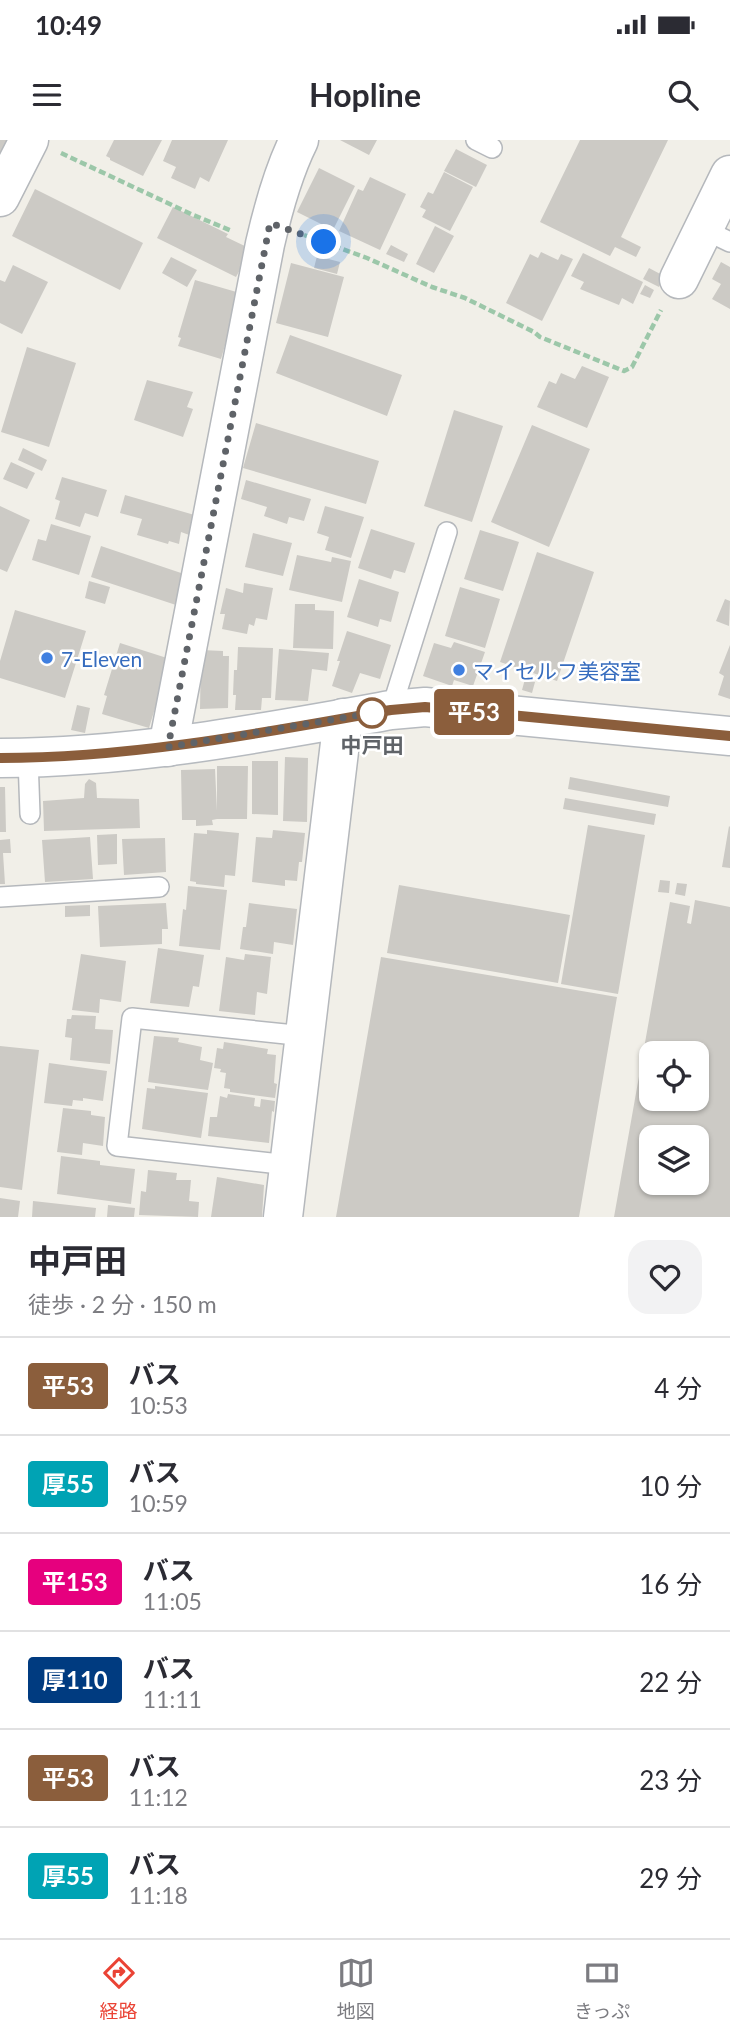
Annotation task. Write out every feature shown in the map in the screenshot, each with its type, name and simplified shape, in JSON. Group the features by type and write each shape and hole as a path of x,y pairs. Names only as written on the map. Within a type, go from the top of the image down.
{"street":[{"path":"168,747 268,234 292,153 299,140"},
{"path":"0,197 43,146"},
{"path":"679,279 717,235 730,175"},
{"path":"14,758 168,747 391,710 425,707 730,736"},
{"path":"283,1217 343,718"}],"lane":[{"path":"391,710 447,532"},
{"path":"14,758 30,814"},
{"path":"0,897 159,887"},
{"path":"289,1165 117,1146 132,1018 305,1036"}],"path":[{"path":"43,146 191,214 367,258 432,287 465,298 540,337 624,371 632,367 679,279"}],"building":[{"path":"0,140 11,140 0,165"},
{"path":"114,140 162,140 143,176 106,156"},
{"path":"172,140 228,140 209,182 200,177 195,189 171,178 176,167 163,161"},
{"path":"340,140 377,140 369,155"},
{"path":"580,140 668,140 621,237 641,247 636,257 615,247 610,256 540,222"},
{"path":"456,149 487,165 476,187 444,171"},
{"path":"319,168 355,186 333,230 297,212"},
{"path":"444,172 473,187 450,231 422,217 426,210 420,207 428,192 433,194"},
{"path":"370,177 406,194 380,250 339,231 358,189 363,191"},
{"path":"35,189 143,243 120,290 12,236"},
{"path":"173,207 228,234 226,237 251,249 236,277 157,238"},
{"path":"435,226 454,236 434,273 416,264"},
{"path":"391,245 408,254 404,262 386,254"},
{"path":"541,252 558,260 561,254 573,259 542,321 506,303 530,254 538,258"},
{"path":"583,253 643,282 633,304 622,298 619,305 580,289 584,282 571,276"},
{"path":"317,256 340,262 337,274 314,268"},
{"path":"171,257 197,270 187,287 162,273"},
{"path":"721,262 730,267 730,309 712,299 721,284 712,279"},
{"path":"291,263 344,277 328,337 276,323"},
{"path":"13,265 48,282 22,334 0,323 0,280 5,282"},
{"path":"649,268 664,276 659,287 643,279"},
{"path":"195,280 240,293 221,359 178,346 181,338 178,337"},
{"path":"645,285 654,290 650,298 640,294"},
{"path":"290,335 402,375 387,416 276,373"},
{"path":"27,347 76,363 49,447 1,432"},
{"path":"582,366 609,377 587,428 537,407 549,381 556,384 561,373 575,379"},
{"path":"147,380 193,392 187,407 193,409 183,437 134,420"},
{"path":"454,410 503,426 472,522 424,506"},
{"path":"256,423 379,461 366,504 243,468"},
{"path":"532,425 590,449 549,547 491,522"},
{"path":"23,448 47,460 42,471 18,460"},
{"path":"11,462 35,473 27,489 3,479"},
{"path":"62,477 107,490 98,517 85,513 80,527 55,519 60,501 55,499"},
{"path":"246,480 311,499 304,521 289,517 287,524 264,516 267,507 241,499"},
{"path":"125,495 198,516 192,536 181,532 179,544 169,541 168,544 137,535 142,519 120,513"},
{"path":"0,506 30,520 7,572 0,569"},
{"path":"325,506 364,517 351,558 325,550 329,537 317,533"},
{"path":"51,524 91,536 79,575 32,560 38,539 46,541"},
{"path":"371,529 415,543 405,573 394,570 391,579 358,568"},
{"path":"480,530 519,542 503,591 464,579"},
{"path":"253,533 292,543 283,576 245,567"},
{"path":"101,546 184,574 176,605 91,577"},
{"path":"537,552 594,572 557,681 500,662"},
{"path":"297,555 331,562 332,557 351,561 342,602 289,590"},
{"path":"359,579 399,592 391,622 380,619 378,627 347,617"},
{"path":"89,581 110,587 105,604 85,598"},
{"path":"244,583 273,588 267,620 256,618 254,626 249,624 247,634 222,629 225,614 220,614 226,588 243,593"},
{"path":"460,587 500,599 485,648 445,636"},
{"path":"725,599 730,601 729,626 716,621"},
{"path":"295,604 315,604 315,610 334,611 333,649 293,648"},
{"path":"15,610 86,631 65,698 0,678 0,661"},
{"path":"347,631 391,645 380,679 360,673 352,693 332,686"},
{"path":"454,642 485,652 473,686 454,680 452,686 423,676 434,643 451,648"},
{"path":"120,643 170,659 149,728 102,714 107,696 104,695"},
{"path":"730,645 730,699 718,695 724,676 719,673"},
{"path":"238,647 273,648 271,698 262,698 261,710 235,710 234,670 237,670"},
{"path":"279,649 329,653 327,671 312,669 308,701 275,700"},
{"path":"201,650 223,651 223,656 229,656 228,708 200,709"},
{"path":"525,679 535,682 532,693 522,690"},
{"path":"77,705 90,708 85,733 71,730"},
{"path":"285,757 308,758 307,822 283,821"},
{"path":"252,761 278,761 278,815 252,814"},
{"path":"217,766 248,766 247,819 217,819 212,820 213,825 196,826 196,820 182,820 181,770 215,769 217,811"},
{"path":"570,777 670,796 668,807 568,789"},
{"path":"89,779 96,783 97,798 139,799 140,828 44,831 43,801 84,798 85,784"},
{"path":"0,787 5,787 6,832 0,832"},
{"path":"565,798 656,814 654,825 563,809"},
{"path":"588,825 645,835 618,994 561,984"},
{"path":"730,827 730,868 722,867"},
{"path":"207,830 239,833 235,876 225,875 224,887 190,881 194,833 207,834"},
{"path":"273,830 305,833 297,881 285,880 285,886 252,882 256,837 272,838"},
{"path":"117,834 117,864 98,865 97,835"},
{"path":"90,837 93,879 45,882 42,840"},
{"path":"165,838 166,872 124,875 122,839"},
{"path":"10,839 11,853 3,853 5,884 0,884 0,840"},
{"path":"660,880 670,881 669,893 658,892"},
{"path":"677,883 687,884 685,896 675,894"},
{"path":"399,885 570,915 558,983 387,953"},
{"path":"188,886 227,890 220,950 179,946"},
{"path":"695,900 730,907 730,1217 614,1217 639,1076 639,1111 709,1111 709,1041 645,1041 670,902 690,906 687,923 691,924"},
{"path":"166,903 168,929 162,929 162,944 100,947 98,906"},
{"path":"249,903 297,909 293,945 274,942 273,954 240,949"},
{"path":"90,905 90,916 65,917 65,906"},
{"path":"158,948 204,955 199,987 193,986 189,1007 150,1003"},
{"path":"81,954 126,961 121,1002 100,999 99,1013 72,1010"},
{"path":"245,954 271,957 267,994 257,992 255,1015 219,1011 226,957 244,960"},
{"path":"381,957 617,997 579,1217 336,1217"},
{"path":"72,1015 96,1016 95,1029 113,1030 110,1064 70,1060 72,1038 65,1037 67,1019 71,1019"},
{"path":"154,1036 179,1038 178,1042 202,1047 200,1060 213,1063 208,1090 148,1082"},
{"path":"224,1042 268,1049 267,1054 276,1055 275,1098 230,1092 230,1089 224,1088 226,1073 214,1068 217,1048 223,1049"},
{"path":"0,1046 39,1050 22,1190 0,1187"},
{"path":"49,1063 107,1071 103,1101 83,1098 83,1101 73,1100 72,1106 44,1103"},
{"path":"155,1086 208,1093 201,1138 142,1129 147,1088 155,1089"},
{"path":"228,1094 255,1098 254,1106 260,1107 261,1099 275,1101 269,1143 208,1136 210,1117 217,1117 220,1096 227,1098"},
{"path":"63,1108 91,1111 91,1115 105,1117 103,1146 83,1143 82,1155 57,1152"},
{"path":"61,1156 100,1161 100,1165 135,1169 131,1204 57,1194"},
{"path":"148,1170 177,1173 176,1180 191,1180 189,1201 199,1202 198,1217 139,1215 141,1191 146,1192"},
{"path":"217,1177 264,1185 262,1217 211,1217"},
{"path":"0,1198 20,1201 18,1217 0,1217"},
{"path":"33,1201 96,1208 95,1217 32,1217"},
{"path":"108,1205 135,1208 134,1217 107,1217"}],"bus line":[{"name":"平53","path":"0,758 168,747 391,710 425,707 730,736"}],"place":[{"name":"7-Eleven","path":"47,658"},
{"name":"マイセルフ美容室","path":"459,670"},
{"name":"中戸田","path":"372,713"}],"route":[{"path":"324,242 270,223 168,747 372,713"}]}
